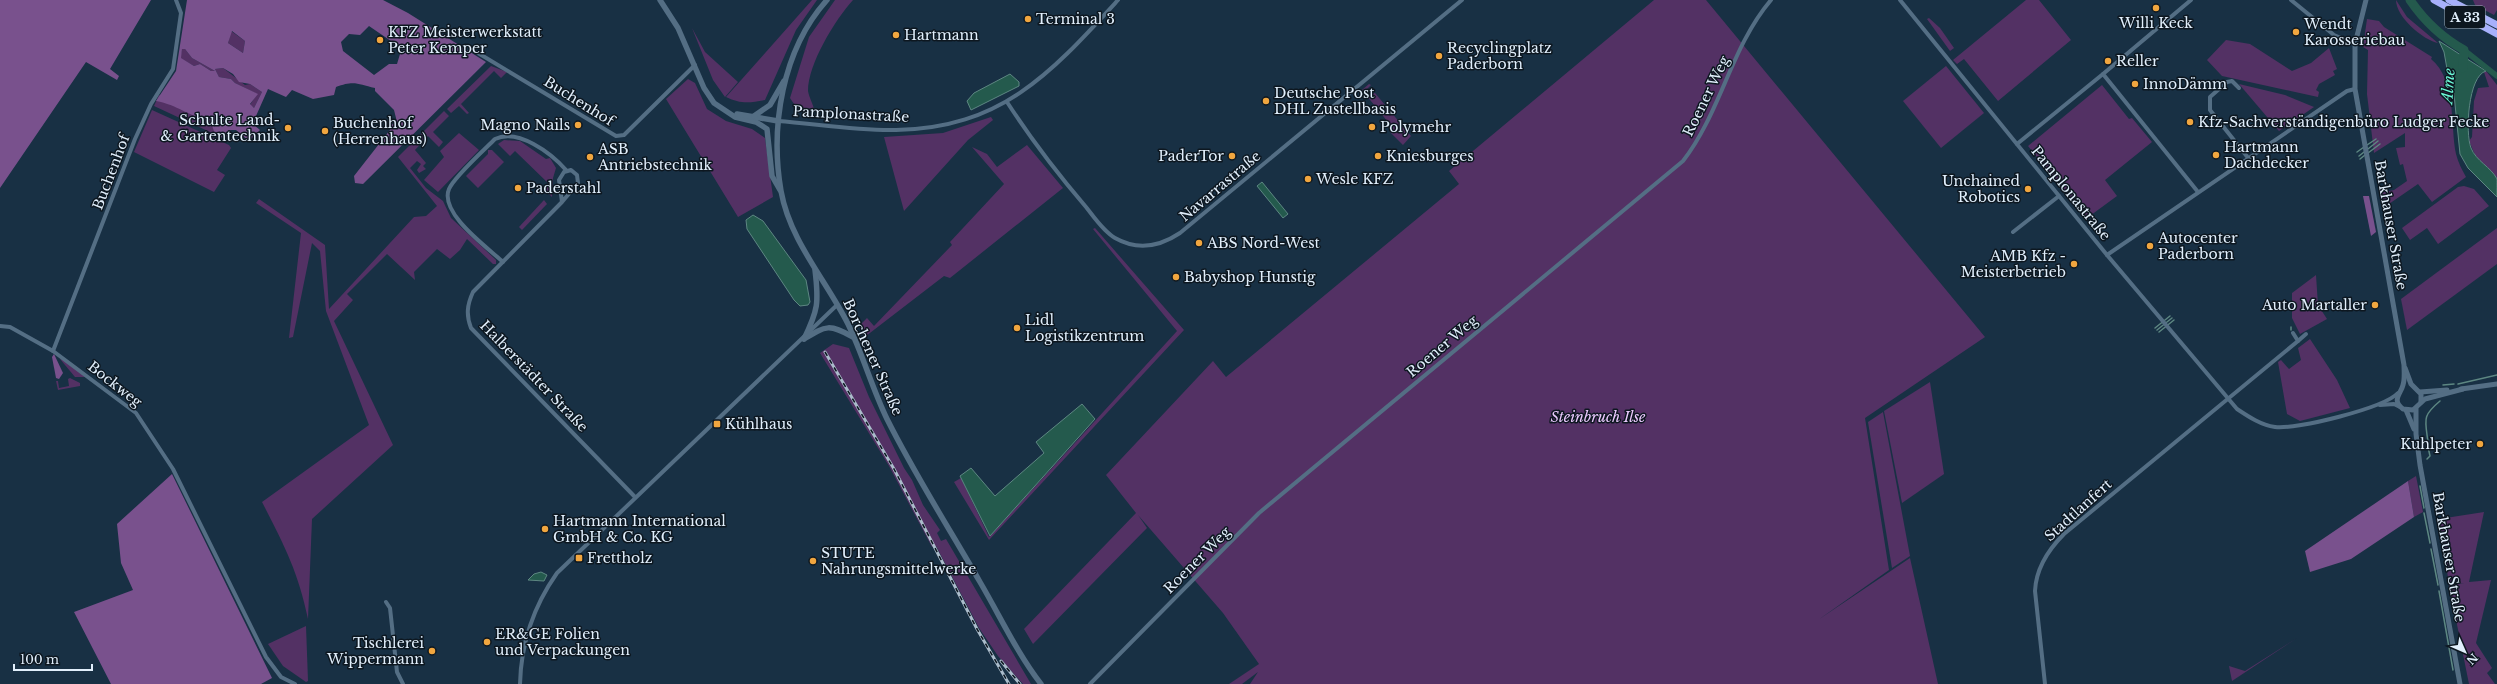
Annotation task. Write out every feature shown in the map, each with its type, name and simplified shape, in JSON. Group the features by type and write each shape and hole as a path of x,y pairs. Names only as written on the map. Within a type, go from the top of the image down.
{"highway":[{"name":"A 33","path":"2434,0 2497,34"},
{"name":"A 33","path":"2449,0 2497,25"}],"main road":[{"path":"660,0 678,28 695,64 704,88 714,103 735,117 756,122 767,129 772,176 781,192"},
{"name":"Borchener Straße","path":"827,0 803,34 788,74 778,121 781,192 802,248 837,305 854,337 886,418 1040,684"},
{"path":"754,116 770,105 788,74"},
{"path":"729,113 778,121"},
{"path":"804,339 817,310 818,292 814,268"},
{"path":"804,339 823,327 834,327 854,337"}],"street":[{"name":"Buchenhof","path":"53,351 135,139 151,104 173,69 180,13 176,0"},
{"name":"Pamplonastraße","path":"778,121 894,130 923,128 966,119 1007,102 1039,80 1067,56 1118,0"},
{"name":"Navarrastraße","path":"1007,102 1036,146 1107,232 1126,243 1152,246 1169,240 1180,233 1462,0"},
{"name":"Roener Weg","path":"1090,684 1259,513 1683,161 1705,128 1751,28 1771,0"},
{"name":"Pamplonastraße","path":"1900,0 2107,255 2237,409 2255,421 2276,427 2300,427 2377,405"},
{"path":"2017,144 2191,0"},
{"path":"2290,0 2334,35 2355,44"},
{"name":"Barkhauser Straße","path":"2366,0 2355,44 2355,89 2404,365 2404,385 2399,391"},
{"name":"Buchenhof","path":"478,53 616,136 624,135 695,64"},
{"path":"2103,74 2114,85 2198,192"},
{"path":"2239,88 2232,81 2227,82 2210,97 2210,110 2249,159"},
{"path":"2107,255 2348,91 2355,89"},
{"name":"Halberstädter Straße","path":"503,262 453,214 448,198 452,184 495,139 504,135 522,139 559,163 566,170 576,173 578,183 562,202 503,262 471,298 467,314 471,328 635,497"},
{"path":"562,202 559,180 566,170"},
{"path":"2013,232 2059,196"},
{"path":"520,684 525,636 532,614 546,588 567,562 804,339 837,305"},
{"name":"Bockweg","path":"0,326 10,327 53,351 122,401 136,413 173,469 266,657 282,677 295,684"},
{"path":"2293,333 2298,341"},
{"path":"2227,398 2306,334"},
{"name":"Barkhauser Straße","path":"2404,365 2411,384 2415,387"},
{"path":"2420,392 2463,389 2497,384"},
{"path":"2377,405 2407,386 2415,387 2420,392 2421,403"},
{"path":"2377,405 2394,404 2406,410 2416,409 2428,398 2463,389"},
{"path":"2399,391 2398,403 2401,407"},
{"name":"Stadtlanfert","path":"2045,684 2036,587 2044,560 2049,551 2064,534 2227,398"},
{"name":"Barkhauser Straße","path":"2416,409 2416,434 2460,684"},
{"name":"Barkhauser Straße","path":"2406,410 2416,434"},
{"path":"386,602 390,608 397,672 403,684"}],"green space":[{"path":"812,0 817,0 796,30 765,100 745,102 736,101 726,97"},
{"path":"835,0 853,0 831,30 812,68 808,91 814,109 796,107 790,98 809,37"},
{"name":"Steinbruch Ilse","path":"1654,0 1706,0 1985,337 1865,418 1889,570 1818,620 1910,558 1938,684 1250,684 1258,672 1242,684 1229,684 1259,664 1223,613 1138,515 1147,528 1033,644 1024,629 1136,513 1106,475 1213,361 1226,377 1459,184 1449,171"},
{"path":"2026,0 2039,0 2071,40 1998,101 1964,59 1957,64 1953,60"},
{"path":"2396,0 2407,17 2438,43 2418,33 2411,27 2400,13"},
{"path":"2473,0 2497,0 2497,10 2494,15 2475,5"},
{"path":"1929,18 1940,28 1954,48 1950,51 1927,19"},
{"path":"2367,19 2379,21 2384,27 2432,57 2431,59 2439,68 2445,79 2451,104 2456,154 2466,177 2432,202 2418,184 2383,208 2380,193 2394,190 2407,181 2403,164 2400,165 2396,148 2405,147 2405,133 2374,153 2367,94 2368,50 2363,47"},
{"path":"692,28 705,52 738,82 725,97 713,80"},
{"path":"231,31 245,41 243,53 228,43"},
{"path":"2226,40 2250,44 2292,71 2311,63 2329,48 2337,69 2333,71 2335,75 2319,84 2316,90 2319,92 2318,97 2222,76 2207,60"},
{"path":"182,49 185,49 192,58 215,71 211,71 200,64 194,66 180,58"},
{"path":"491,66 507,72 501,78 494,71 461,104 469,113 467,114 459,106 451,113 447,109"},
{"path":"1946,66 1984,113 1941,148 1903,101"},
{"path":"223,68 245,85 250,84 262,92 254,108 250,105 257,94 235,83 231,79 219,77 215,69"},
{"path":"2486,71 2497,85 2497,179 2476,157 2469,141 2472,137 2474,101 2478,88 2489,87 2484,72"},
{"path":"688,79 695,83 707,109 726,121 752,129 765,138 773,197 738,217 666,99"},
{"path":"1369,84 1371,85 1365,91 1368,95 1375,93 1411,136 1403,145 1390,132 1392,127 1362,90"},
{"path":"2239,84 2285,95 2314,107 2279,131"},
{"path":"2102,85 2129,119 2132,118 2152,142 2105,180 2117,196 2087,218 2028,146"},
{"path":"159,95 232,128 225,139 154,106"},
{"path":"152,110 229,145 231,148 217,170 225,175 214,192 134,152"},
{"path":"444,111 449,116 433,132 443,142 439,147 428,136 415,150 426,163 423,166 426,169 419,173 417,170 421,164 417,161 410,168 426,188 443,201 451,218 496,260 496,264 493,264 467,239 460,250 450,259 437,249 414,272 415,280 387,254 347,294 353,300 334,321 393,445 312,519 308,619 300,587 290,559 262,502 369,425 326,311 320,251 312,243 293,337 289,338 301,233 256,203 259,199 325,245 329,309 414,217 426,216 437,206 398,157"},
{"path":"991,117 993,120 968,140 904,211 884,137 943,133"},
{"path":"459,133 479,150 438,192 424,180 444,157 440,151"},
{"path":"504,140 520,141 546,159 550,158 556,168 553,178 552,197 544,189 549,184 515,151 510,156 498,144"},
{"path":"1027,145 1063,188 950,278 944,276 866,336 861,324 867,318 874,326 952,245 950,242 1004,184 972,147 987,154 997,167"},
{"path":"488,150 492,150 504,162 478,188 466,176 488,154"},
{"path":"2464,186 2474,189 2489,206 2438,244 2427,228 2410,240 2402,228 2458,187"},
{"path":"544,200 547,204 522,230 519,227"},
{"path":"1095,228 1184,330 989,540 954,482 961,478 989,537 1177,331 1093,229"},
{"path":"2497,228 2497,264 2407,330 2401,299"},
{"path":"2316,275 2318,305 2327,319 2300,334 2292,318 2292,293"},
{"path":"2310,339 2337,380 2350,408 2300,421 2287,414 2278,362 2281,360 2289,369 2301,360 2298,348"},
{"path":"833,344 849,348 869,397 904,468 912,480 923,505 940,530 937,533 941,541 946,539 1031,684 1023,684 998,656 979,628 936,546 932,547 889,466 820,353"},
{"path":"60,359 63,360 86,377 75,377"},
{"path":"70,378 80,383 80,386 58,390 56,381 58,381 59,388 69,386 68,379"},
{"path":"1930,382 1944,474 1902,503 1884,411"},
{"path":"1883,412 1910,556 1892,568 1868,422"},
{"path":"2416,476 2423,512 2414,517 2408,481"},
{"path":"2484,512 2469,582 2491,580 2476,643 2492,668 2487,673 2495,684 2469,684 2449,585 2464,583 2449,584 2439,519"},
{"path":"306,626 308,681 306,682 283,666 268,644"},
{"path":"2297,638 2232,681 2229,666 2245,671"}],"shaded area":[{"path":"0,0 151,0 110,69 119,76 117,80 86,62 0,188"},
{"path":"187,0 383,0 408,13 486,62 363,184 355,183 354,176 390,130 391,125 397,122 394,110 375,91 375,88 352,83 336,87 334,95 313,99 292,90 286,97 268,89 256,116 260,120 254,125 260,130 249,141 236,130 230,130 225,139 215,134 210,120 195,116 170,105 156,101 176,71","holes":["369,26 407,52 400,54 397,64 389,64 374,75 343,51 341,42 349,34 360,35","232,31 245,41 243,53 228,43","182,49 185,49 192,58 215,71 211,71 200,64 194,66 181,58","223,68 233,74 239,82 250,84 262,92 254,108 250,104 258,94 235,83 231,79 219,77 215,69"]},
{"path":"2439,41 2486,71 2480,75 2475,83 2468,118 2468,130 2469,141 2473,153 2497,179 2497,197 2468,168 2460,154 2454,94 2449,80 2444,52"},
{"path":"1010,74 1019,82 1019,86 971,110 967,101 974,93"},
{"path":"1262,182 1288,214 1283,218 1257,186"},
{"path":"2363,196 2369,196 2376,232 2371,236"},
{"path":"753,215 763,221 806,280 810,302 808,305 800,306 794,300 747,229 746,220"},
{"path":"54,354 63,373 59,379 56,378 52,357"},
{"path":"1082,404 1095,419 990,536 960,476 971,468 995,496 1044,453 1036,442"},
{"path":"172,474 272,678 261,684 111,684 74,612 133,590 121,563 117,524"},
{"path":"2408,481 2414,517 2351,559 2310,572 2305,551"},
{"path":"541,572 547,575 544,581 528,580 534,574"}],"waterway":[{"name":"Alme","path":"2410,0 2434,28 2448,40 2464,50 2463,68"},
{"path":"2464,50 2497,76"},
{"path":"2367,145 2376,139"},
{"path":"2359,156 2378,141"},
{"path":"2368,153 2380,144"},
{"path":"2357,152 2364,147"},
{"path":"2360,159 2365,155"},
{"path":"2155,328 2170,316"},
{"path":"2157,330 2172,318"},
{"path":"2159,332 2174,320"},
{"path":"2458,384 2497,375"},
{"path":"2443,385 2454,384"},
{"path":"2428,442 2426,418 2430,410 2440,401"},
{"path":"2427,459 2430,456 2428,447"},
{"path":"2420,486 2424,508"},
{"path":"2424,513 2430,543"},
{"path":"2431,549 2438,585"},
{"path":"2439,591 2453,670"}],"railway":[{"path":"825,352 894,469 977,629 1009,684"},
{"path":"1001,661 1020,684"}],"place":[{"name":"Willi Keck","path":"2156,8"},
{"name":"Terminal 3","path":"1028,19"},
{"name":"Wendt Karosseriebau","path":"2296,32"},
{"name":"Hartmann","path":"896,35"},
{"name":"KFZ Meisterwerkstatt Peter Kemper","path":"380,40"},
{"name":"Recyclingplatz Paderborn","path":"1439,56"},
{"name":"Reller","path":"2108,61"},
{"name":"InnoDämm","path":"2135,84"},
{"name":"Deutsche Post DHL Zustellbasis","path":"1266,101"},
{"name":"Kfz-Sachverständigenbüro Ludger Fecke","path":"2190,122"},
{"name":"Magno Nails","path":"578,125"},
{"name":"Polymehr","path":"1372,127"},
{"name":"Schulte Land- & Gartentechnik","path":"288,128"},
{"name":"Buchenhof (Herrenhaus)","path":"325,131"},
{"name":"Hartmann Dachdecker","path":"2216,155"},
{"name":"PaderTor","path":"1232,156"},
{"name":"Kniesburges","path":"1378,156"},
{"name":"ASB Antriebstechnik","path":"590,157"},
{"name":"Wesle KFZ","path":"1308,179"},
{"name":"Paderstahl","path":"518,188"},
{"name":"Unchained Robotics","path":"2028,189"},
{"name":"ABS Nord-West","path":"1199,243"},
{"name":"Autocenter Paderborn","path":"2150,246"},
{"name":"AMB Kfz - Meisterbetrieb","path":"2074,264"},
{"name":"Babyshop Hunstig","path":"1176,277"},
{"name":"Auto Martaller","path":"2375,305"},
{"name":"Lidl Logistikzentrum","path":"1017,328"},
{"name":"Kühlhaus","path":"717,424"},
{"name":"Kuhlpeter","path":"2480,444"},
{"name":"Hartmann International GmbH & Co. KG","path":"545,529"},
{"name":"Frettholz","path":"579,558"},
{"name":"STUTE Nahrungsmittelwerke","path":"813,561"},
{"name":"ER&GE Folien und Verpackungen","path":"487,642"},
{"name":"Tischlerei Wippermann","path":"432,651"}]}
